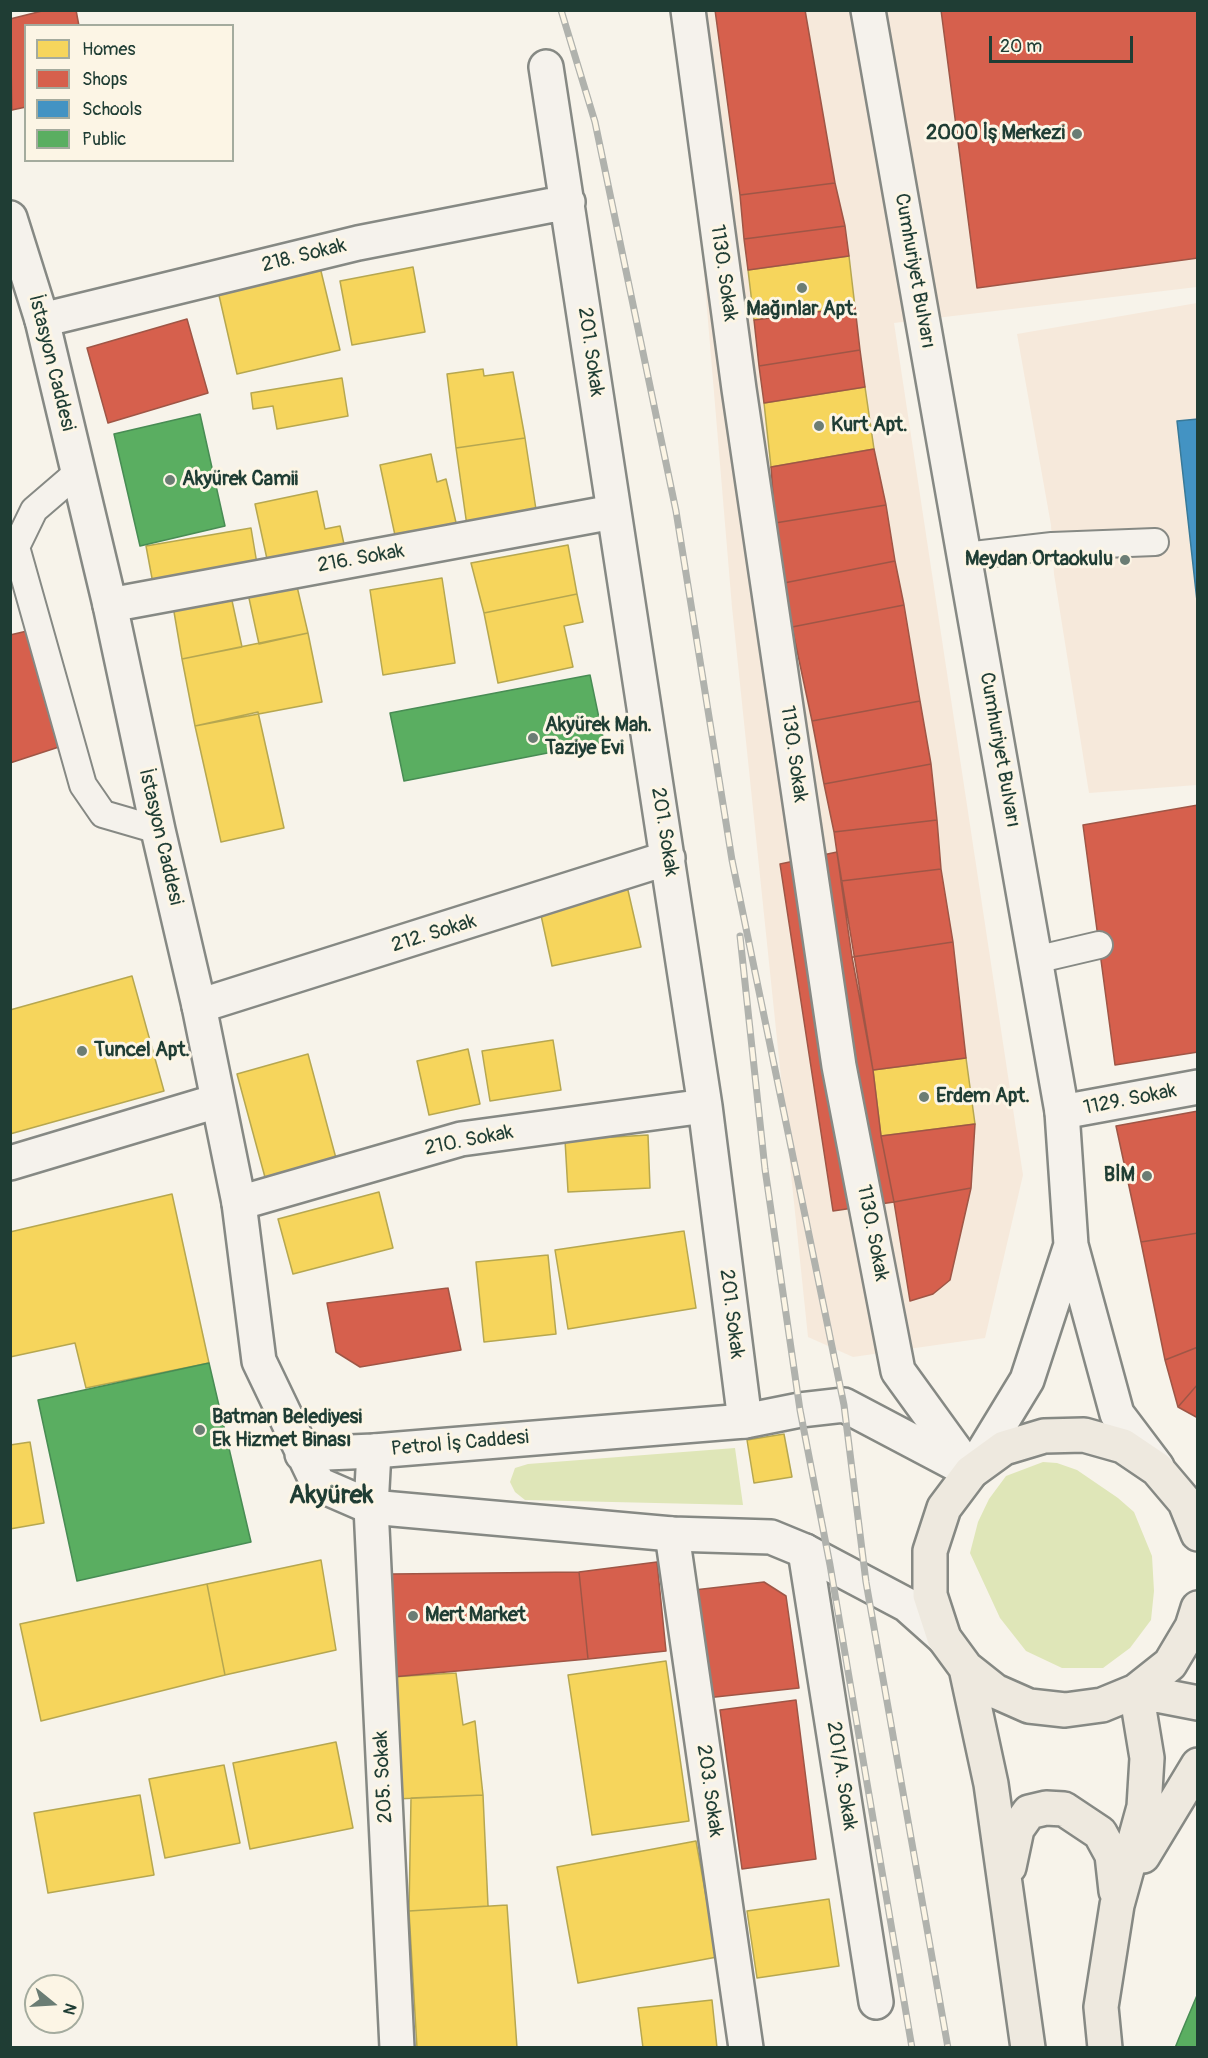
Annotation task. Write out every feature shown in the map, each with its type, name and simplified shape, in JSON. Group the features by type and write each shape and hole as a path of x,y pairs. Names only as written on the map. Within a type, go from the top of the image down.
{"main road":[{"path":"1197,1508 1157,1469 1123,1446 1084,1435 1044,1436 1004,1448 971,1472 944,1508 930,1551 930,1595 944,1638 966,1668 995,1691 1029,1706 1065,1710 1102,1705 1136,1691 1170,1664 1192,1627 1197,1608"},
{"path":"1157,1469 1185,1502 1197,1534"},
{"path":"966,1668 991,1784 1028,2048"},
{"path":"1136,1691 1197,1703"},
{"path":"1105,2048 1101,2007 1117,1905 1144,1807 1147,1758 1136,1691"},
{"path":"1117,1905 1150,1843 1197,1765"},
{"path":"1006,1887 1017,1829 1029,1812 1046,1808 1064,1809 1100,1833 1112,1855 1117,1905"}],"street":[{"name":"1130. Sokak","path":"688,10 739,388 846,1101 898,1371 971,1472"},
{"name":"Cumhuriyet Bulvarı","path":"868,10 1062,1112 1071,1245 1027,1380 971,1472"},
{"name":"201. Sokak","path":"546,67 705,1106 745,1421"},
{"name":"218. Sokak","path":"42,320 358,243 568,202"},
{"name":"İstasyon Caddesi","path":"10,218 42,320 110,605 158,830 199,1006 239,1203 259,1360 302,1454"},
{"name":"216. Sokak","path":"110,605 613,512"},
{"name":"212. Sokak","path":"199,1006 668,858"},
{"name":"1129. Sokak","path":"1062,1112 1197,1087"},
{"path":"10,1163 217,1101"},
{"name":"210. Sokak","path":"239,1203 462,1139 705,1106"},
{"path":"1071,1245 1117,1414 1157,1469"},
{"name":"Petrol İş Caddesi","path":"302,1454 374,1451 745,1421 800,1410 844,1405 971,1472"},
{"name":"205. Sokak","path":"374,1451 371,1507 397,2048"},
{"path":"302,1454 318,1484 371,1507 672,1534 771,1537 805,1551 907,1605 944,1638"},
{"name":"203. Sokak","path":"672,1534 746,2048"},
{"name":"201/A. Sokak","path":"805,1551 876,2002"}],"lane":[{"path":"77,473 34,510 16,547 83,785 103,814 158,830"},
{"path":"965,556 1052,546 1155,542"},
{"path":"1035,960 1099,945"}],"shaded area":[{"path":"682,11 1197,11 1197,287 894,323 1023,1175 985,1338 853,1357 808,1337 732,607"},
{"name":"Meydan Ortaokulu","path":"1197,303 1197,785 1089,793 1054,574 1051,525 1017,334"}],"green space":[{"path":"735,1448 743,1505 525,1500 515,1492 510,1482 515,1468 528,1464"},
{"path":"1043,1462 1057,1463 1077,1470 1118,1498 1134,1512 1152,1556 1154,1591 1151,1620 1130,1648 1103,1668 1062,1668 1026,1651 1000,1618 970,1553 978,1522 989,1499 1006,1476"}],"building: Homes":[{"name":"Mağınlar Apt.","path":"849,256 855,307 754,320 748,270"},
{"path":"320,267 340,350 237,374 218,291"},
{"path":"413,267 425,332 352,345 340,281"},
{"path":"483,369 484,376 513,372 525,438 456,448 447,374"},
{"path":"342,378 348,416 277,429 273,406 253,409 251,393"},
{"name":"Kurt Apt.","path":"865,387 874,449 771,467 764,403"},
{"path":"525,438 537,516 467,526 456,448"},
{"path":"431,454 437,482 446,479 457,527 396,540 380,465"},
{"path":"317,491 325,529 340,526 344,544 267,559 255,504"},
{"path":"251,528 258,570 154,589 146,546"},
{"path":"568,545 577,594 484,613 471,563"},
{"path":"295,578 308,633 259,644 247,589"},
{"path":"442,578 455,663 383,675 370,590"},
{"path":"577,594 583,622 564,626 573,667 498,683 484,613"},
{"path":"231,596 242,647 182,659 173,606"},
{"path":"308,633 322,702 195,726 182,659"},
{"path":"258,712 284,828 221,842 195,726"},
{"path":"627,886 641,947 552,966 539,906"},
{"name":"Tuncel Apt.","path":"132,976 164,1091 10,1134 10,1010"},
{"path":"553,1040 561,1090 490,1101 482,1051"},
{"path":"468,1049 480,1104 429,1115 417,1061"},
{"path":"308,1054 337,1162 266,1181 237,1074"},
{"name":"Erdem Apt.","path":"966,1058 975,1124 881,1136 873,1070"},
{"path":"648,1135 650,1188 568,1192 565,1140"},
{"path":"379,1192 393,1248 293,1274 278,1219"},
{"path":"172,1194 209,1363 86,1388 75,1343 10,1357 10,1232"},
{"path":"684,1231 696,1308 568,1329 555,1250"},
{"path":"548,1255 556,1334 484,1342 476,1262"},
{"path":"784,1434 792,1477 754,1483 747,1440"},
{"path":"30,1442 44,1523 10,1529 10,1445"},
{"path":"321,1560 336,1650 225,1675 207,1584"},
{"path":"207,1584 225,1675 41,1721 20,1624"},
{"path":"666,1661 689,1821 592,1835 568,1675"},
{"path":"456,1673 463,1725 475,1721 483,1795 396,1799 392,1677"},
{"path":"336,1742 353,1828 250,1849 233,1763"},
{"path":"224,1765 240,1843 165,1858 149,1779"},
{"path":"140,1795 154,1875 48,1893 34,1813"},
{"path":"483,1795 488,1906 409,1911 411,1798"},
{"path":"696,1841 717,1957 578,1983 557,1867"},
{"path":"829,1899 839,1966 757,1978 747,1911"},
{"path":"507,1905 517,2048 417,2048 409,1911"},
{"path":"712,2000 717,2048 643,2048 638,2008"}],"building: Shops":[{"path":"46,10 76,10 79,24 24,24 24,107 12,110 10,19"},
{"path":"715,10 805,10 835,183 740,195"},
{"name":"2000 İş Merkezi","path":"941,10 1198,10 1198,258 977,288"},
{"path":"835,183 845,226 744,239 740,195"},
{"path":"845,226 849,256 748,270 744,239"},
{"path":"855,307 860,350 759,366 754,320"},
{"path":"187,319 208,393 108,423 87,348"},
{"path":"860,350 865,387 764,403 759,366"},
{"path":"874,449 886,505 775,523 771,467"},
{"path":"886,505 895,561 784,583 775,523"},
{"path":"895,561 904,605 792,627 784,583"},
{"path":"904,605 920,701 812,721 792,627"},
{"path":"27,631 68,744 10,763 10,635"},
{"path":"920,701 931,764 824,784 812,721"},
{"path":"931,764 937,820 834,832 824,784"},
{"path":"1198,805 1198,1052 1115,1065 1083,825"},
{"path":"937,820 941,869 841,881 834,832"},
{"path":"837,852 873,1070 881,1136 894,1202 833,1211 780,864"},
{"path":"941,869 953,942 852,957 841,881"},
{"path":"953,942 966,1058 873,1070 852,957"},
{"path":"1198,1111 1198,1233 1141,1242 1116,1126"},
{"path":"975,1124 971,1188 894,1202 881,1136"},
{"path":"971,1188 950,1280 933,1294 910,1301 894,1202"},
{"path":"1198,1233 1198,1347 1165,1360 1141,1242"},
{"path":"448,1288 461,1350 360,1367 336,1352 327,1303"},
{"path":"1198,1347 1198,1384 1178,1407 1165,1360"},
{"path":"1198,1384 1198,1418 1178,1407"},
{"path":"657,1562 666,1651 588,1659 579,1572"},
{"path":"579,1572 588,1659 392,1677 392,1574"},
{"path":"764,1582 786,1596 799,1688 706,1698 694,1590"},
{"path":"796,1700 816,1859 742,1869 720,1710"}],"building: Schools":[{"path":"1198,419 1198,610 1177,421"}],"building: Public":[{"name":"Akyürek Camii","path":"200,414 225,526 140,546 114,434"},
{"path":"590,675 604,742 404,781 390,713"},
{"path":"209,1363 251,1542 77,1581 38,1400"},
{"path":"1198,1993 1198,2048 1175,2048 1179,2038"}],"railway":[{"path":"561,10 595,122 676,511 732,860 844,1405 866,1582 948,2048"},
{"path":"740,936 765,1169 800,1410 830,1565 912,2048"}],"place":[{"name":"2000 İş Merkezi","path":"1077,134"},
{"name":"Mağınlar Apt.","path":"802,288"},
{"name":"Kurt Apt.","path":"819,426"},
{"name":"Akyürek Camii","path":"170,480"},
{"name":"Meydan Ortaokulu","path":"1125,560"},
{"name":"Akyürek Mah. Taziye Evi","path":"533,738"},
{"name":"Tuncel Apt.","path":"82,1051"},
{"name":"Erdem Apt.","path":"924,1097"},
{"name":"BİM","path":"1147,1176"},
{"name":"Batman Belediyesi Ek Hizmet Binası","path":"200,1430"},
{"name":"Mert Market","path":"413,1616"}],"district":[{"name":"Akyürek","path":"331,1496"}]}
